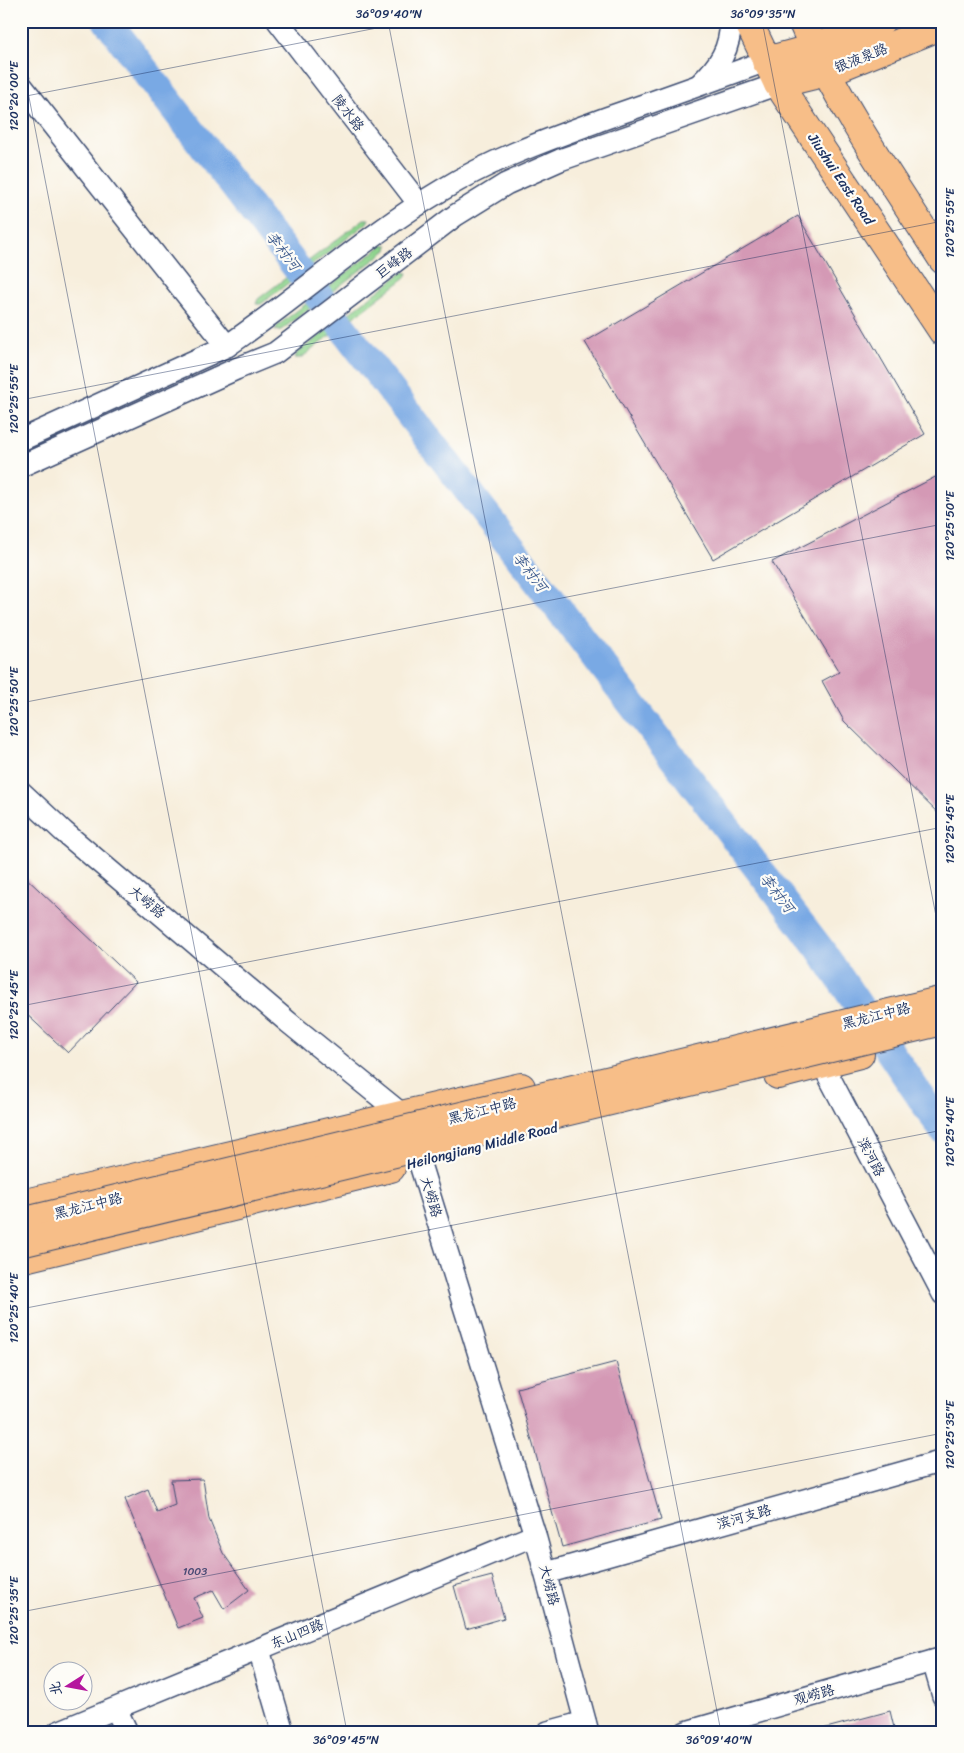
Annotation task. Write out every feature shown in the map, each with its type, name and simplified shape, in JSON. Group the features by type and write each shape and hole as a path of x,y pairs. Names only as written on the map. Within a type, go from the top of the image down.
{"main road":[{"name":"Jiushui East Road","path":"748,21 772,73 943,332"},
{"path":"802,21 827,72 877,157 943,260"},
{"name":"银液泉路","path":"772,73 814,48 880,21"},
{"name":"银液泉路","path":"772,73 827,72 943,25"},
{"path":"21,1204 404,1116 943,987"},
{"name":"黑龙江中路","path":"21,1222 943,1000"},
{"name":"黑龙江中路","path":"21,1243 943,1021"},
{"name":"Heilongjiang Middle Road","path":"21,1259 943,1035"}],"street":[{"name":"陵水路","path":"278,21 419,204"},
{"path":"699,85 716,68 727,49 731,21"},
{"path":"21,440 227,346 254,328 388,225 443,189 500,159 548,139 699,85 772,73"},
{"name":"巨峰路","path":"21,466 275,353 456,215 506,184 772,73"},
{"path":"21,85 227,346"},
{"name":"大崂路","path":"21,792 64,832 288,1022 404,1116 420,1161 535,1535 586,1727"},
{"name":"滨河路","path":"800,1020 943,1294"},
{"name":"滨河支路","path":"546,1573 943,1461"},
{"name":"东山四路","path":"58,1732 535,1535"},
{"path":"259,1650 283,1732"},
{"path":"938,1660 943,1696"},
{"name":"观崂路","path":"686,1732 938,1660"},
{"path":"116,1709 127,1732"},
{"path":"548,1732 586,1727"}],"green space":[{"path":"364,219 369,219 367,223 261,304 256,304 258,299"},
{"path":"383,245 388,245 387,250 281,330 275,331 277,326"},
{"path":"403,272 408,273 406,277 301,358 295,358 297,353"}],"building":[{"path":"798,216 925,434 713,559 585,342"},
{"path":"943,473 943,818 844,721 822,681 839,672 772,562"},
{"path":"21,873 136,982 68,1053 21,1009"},
{"path":"616,1362 661,1520 562,1547 517,1388"},
{"path":"203,1479 209,1519 223,1553 249,1590 224,1609 213,1590 194,1598 203,1618 178,1628 125,1499 148,1489 157,1512 175,1505 171,1480"},
{"path":"492,1576 504,1618 466,1629 454,1586"},
{"path":"890,1711 895,1732 815,1732 815,1731"}],"waterway":[{"name":"李村河","path":"107,21 820,949 943,1130"}]}
